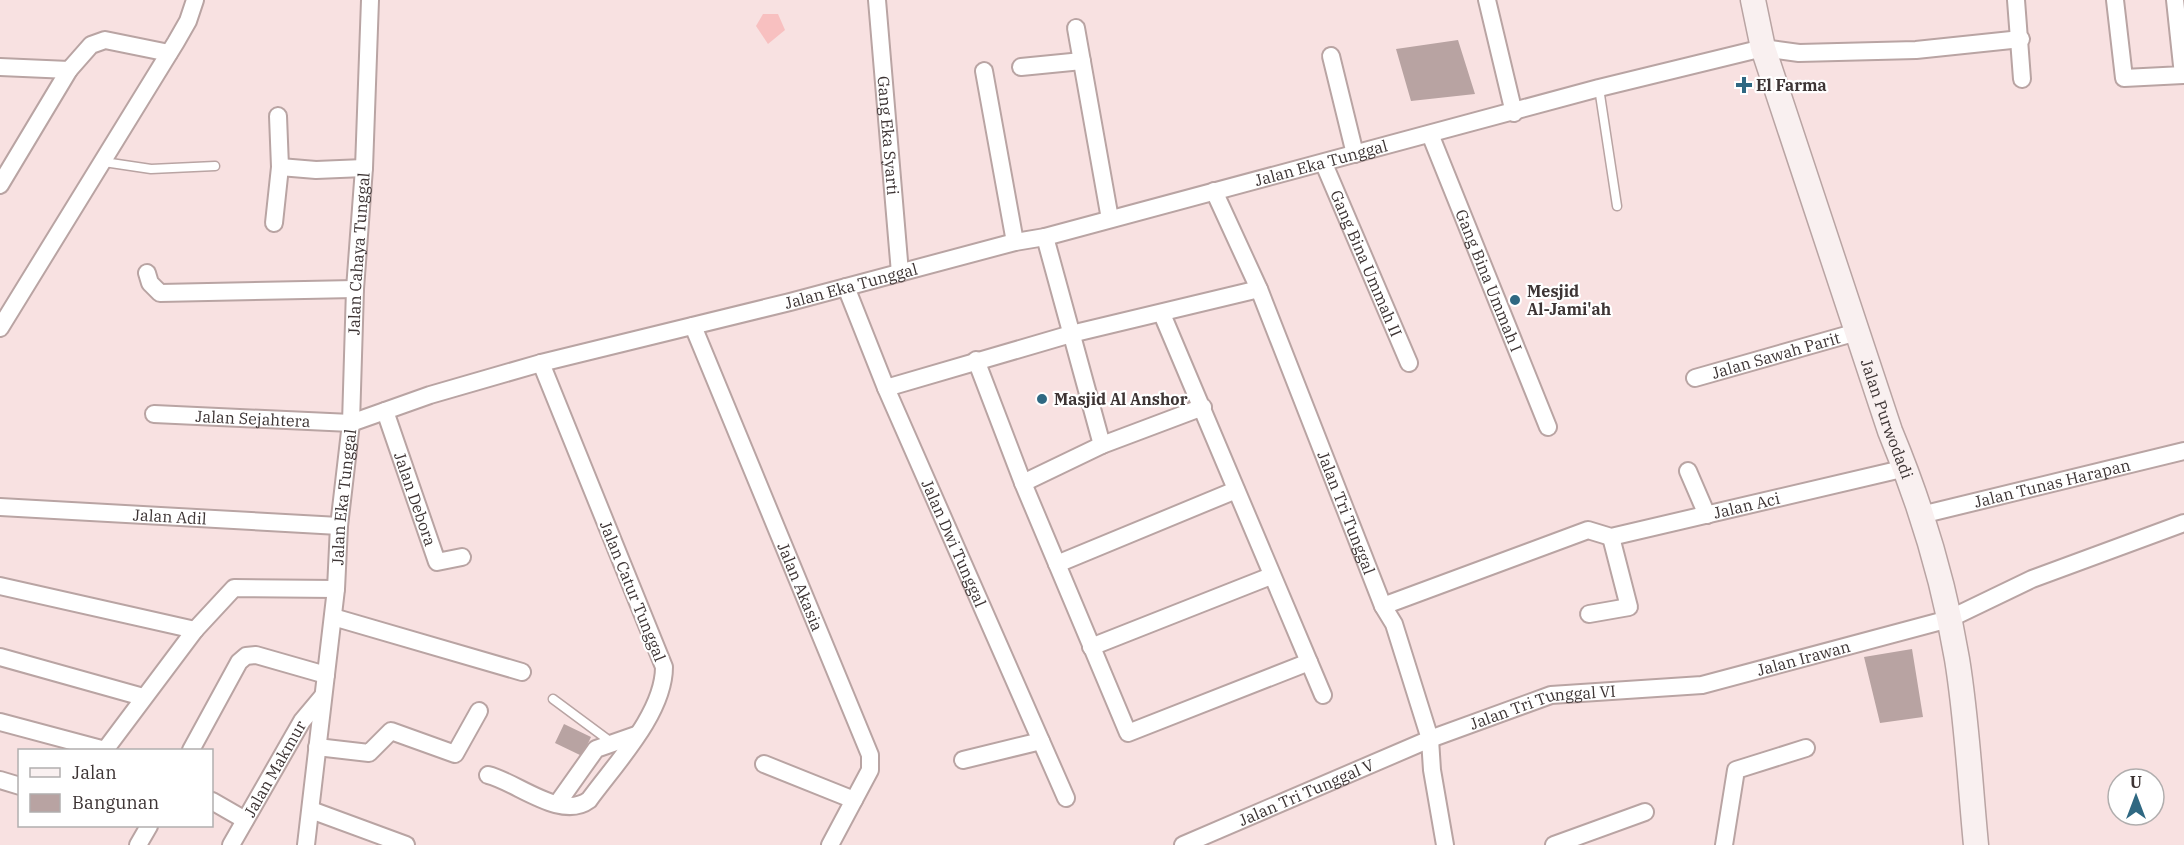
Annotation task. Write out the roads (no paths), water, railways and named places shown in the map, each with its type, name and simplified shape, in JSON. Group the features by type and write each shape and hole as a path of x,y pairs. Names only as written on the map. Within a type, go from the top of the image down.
{"street":[{"path":"0,328 104,162 188,21 195,0"},
{"path":"364,168 370,0"},
{"name":"Gang Eka Syarti","path":"877,0 900,273"},
{"path":"1487,0 1514,113"},
{"name":"Jalan Purwodadi","path":"1753,0 1763,48 1857,332 1921,515 1949,619 1957,661 1976,845"},
{"path":"2016,0 2021,39 2022,79"},
{"path":"2115,0 2124,78 2183,75 2181,39 2175,0"},
{"path":"1076,28 1110,219"},
{"path":"1763,48 1799,53 1916,50 2021,39"},
{"path":"0,185 69,70 91,45 105,40 169,52"},
{"name":"Jalan Eka Tunggal","path":"306,845 336,589 339,526 351,423 541,363 846,287 1015,242 1045,237 1514,113 1599,88 1763,48"},
{"path":"1331,56 1355,154"},
{"path":"1021,68 1082,61"},
{"path":"0,67 69,70"},
{"path":"984,71 1015,242"},
{"path":"274,223 280,167 278,116"},
{"name":"Gang Bina Ummah I","path":"1430,134 1548,427"},
{"name":"Gang Bina Ummah II","path":"1324,164 1409,363"},
{"name":"Jalan Cahaya Tunggal","path":"280,167 316,170 364,168 355,289 351,423"},
{"name":"Jalan Tri Tunggal","path":"1214,191 1259,289 1383,606 1394,624 1430,739 1431,770 1445,845"},
{"path":"1045,237 1102,445"},
{"path":"147,273 150,283 160,293 355,289"},
{"name":"Jalan Dwi Tunggal","path":"846,287 886,388 1066,798"},
{"path":"886,388 975,360 1071,334 1259,289"},
{"path":"1162,314 1323,695"},
{"name":"Jalan Akasia","path":"693,326 870,755 870,770 833,844"},
{"name":"Jalan Sawah Parit","path":"1695,378 1857,332"},
{"path":"975,360 1023,483 1128,733 1309,662"},
{"name":"Jalan Catur Tunggal","path":"541,363 664,666 664,677 653,710 590,800 582,806 565,807 557,804"},
{"path":"1023,483 1102,445 1203,407"},
{"name":"Jalan Debora","path":"385,411 437,562 462,557"},
{"name":"Jalan Sejahtera","path":"154,414 351,423"},
{"name":"Jalan Tunas Harapan","path":"1921,515 2184,451"},
{"name":"Jalan Aci","path":"1383,606 1588,530 1611,537 1905,468"},
{"path":"1688,471 1707,515"},
{"path":"1057,564 1236,490"},
{"name":"Jalan Adil","path":"0,507 339,526"},
{"name":"Jalan Irawan","path":"1658,688 1702,685 1949,619 2032,579 2184,523"},
{"path":"1589,614 1629,607 1611,537"},
{"path":"1091,648 1271,576"},
{"path":"0,586 195,630"},
{"path":"106,749 195,630 234,588 336,589"},
{"path":"333,617 522,672"},
{"path":"192,749 239,662 246,656 256,655 326,675"},
{"path":"0,657 143,697"},
{"name":"Jalan Tri Tunggal VI","path":"1430,739 1551,695 1658,688"},
{"name":"Jalan Makmur","path":"231,845 302,721 324,695"},
{"path":"318,747 369,753 391,731 455,754 479,711"},
{"path":"0,722 101,749"},
{"path":"488,775 557,804 596,749 611,741 636,735"},
{"name":"Jalan Tri Tunggal V","path":"1183,845 1430,739"},
{"path":"963,760 1041,741"},
{"path":"1724,845 1736,770 1806,748"},
{"path":"764,764 854,800"},
{"path":"0,780 18,785"},
{"path":"213,802 245,820"},
{"path":"310,810 406,845"},
{"path":"1554,845 1645,812"},
{"path":"138,845 149,827"}],"lane":[{"path":"1599,88 1617,206"},
{"path":"104,162 151,169 214,166"},
{"path":"553,699 611,741"}],"place":[{"name":"El Farma","path":"1744,85"},
{"name":"Mesjid Al-Jami'ah","path":"1515,300"},
{"name":"Masjid Al Anshor","path":"1042,399"}]}
